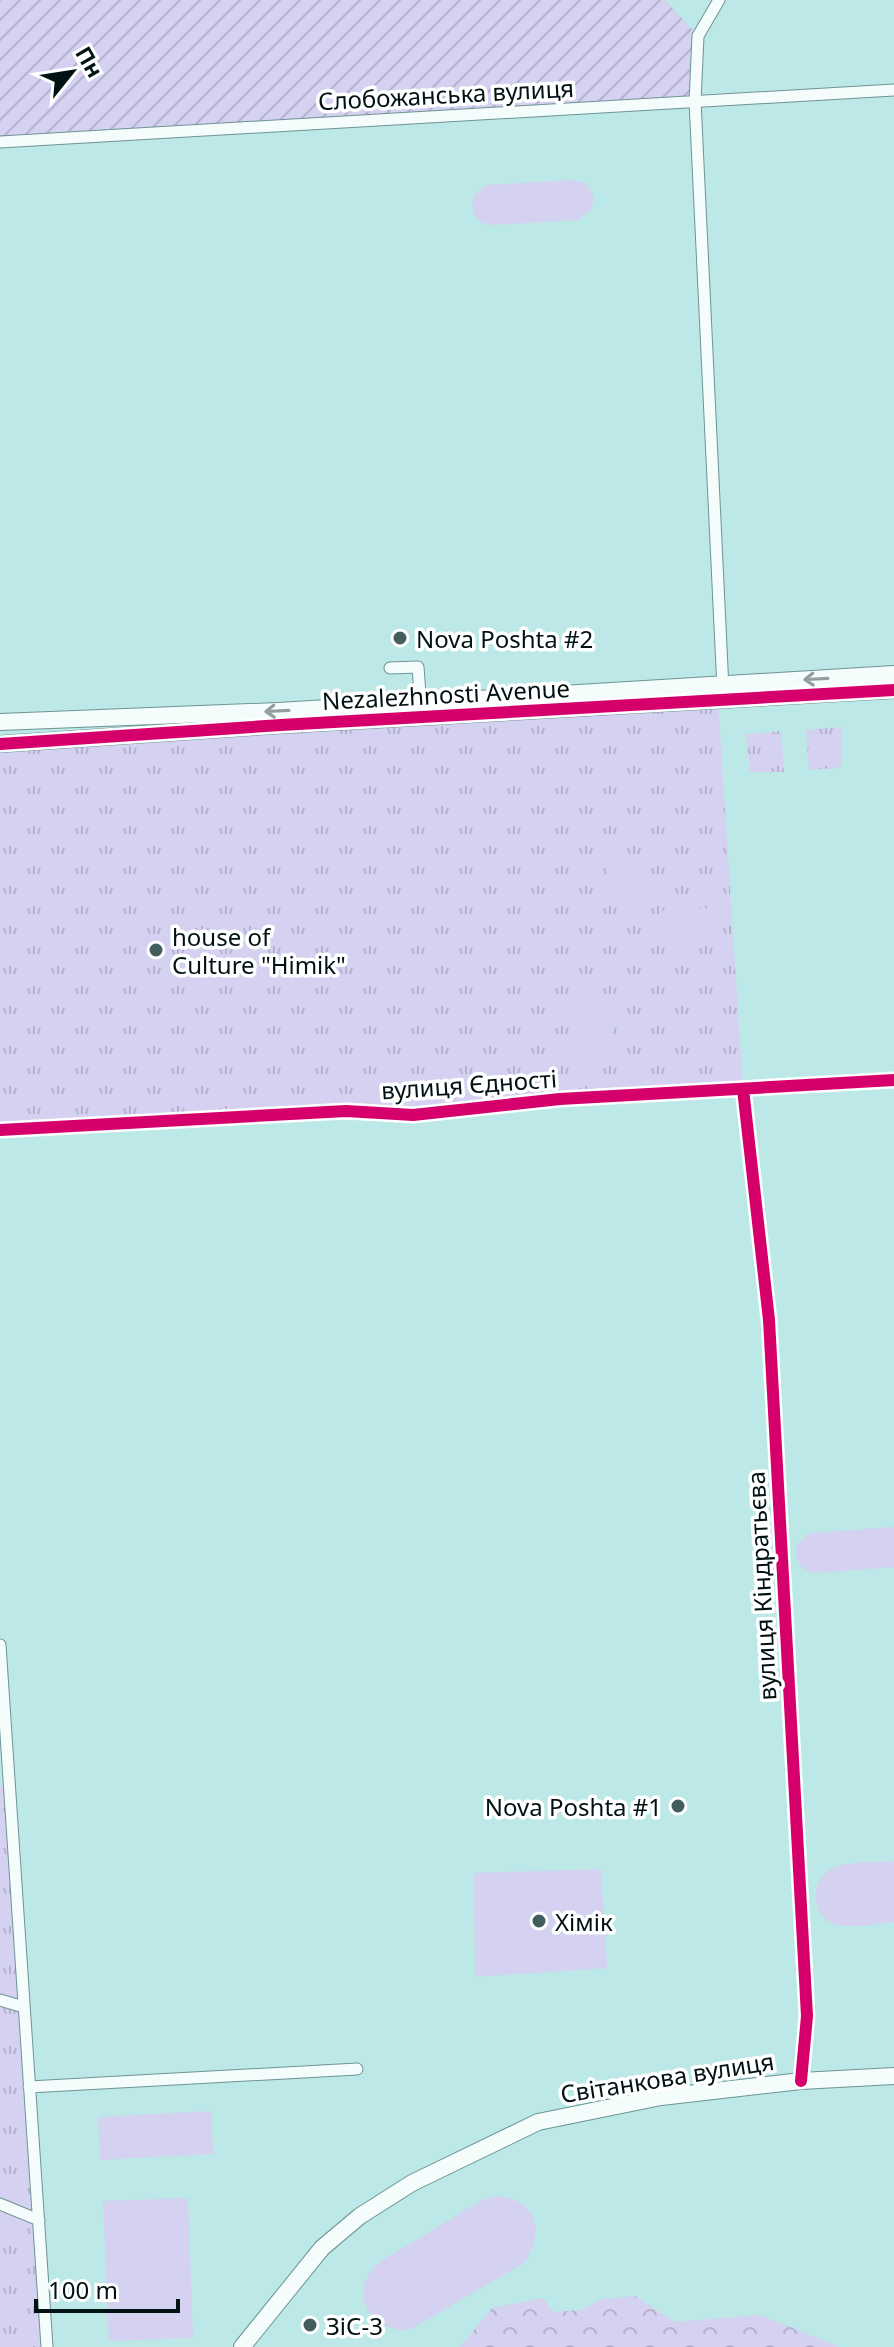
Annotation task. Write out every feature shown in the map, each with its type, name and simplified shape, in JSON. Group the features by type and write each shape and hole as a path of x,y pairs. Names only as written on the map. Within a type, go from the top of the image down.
{"street":[{"path":"719,0 698,36 695,101 722,696"},
{"name":"Слобожанська вулиця","path":"0,142 894,90"},
{"path":"390,668 418,667 421,709"},
{"name":"Nezalezhnosti Avenue","path":"722,696 894,674"},
{"name":"Nezalezhnosti Avenue","path":"0,722 894,690"},
{"name":"Nezalezhnosti Avenue","path":"0,744 421,709"},
{"name":"вулиця Єдності","path":"0,1130 346,1111 413,1115 560,1099 894,1080"},
{"name":"вулиця Кіндратьєва","path":"743,1089 769,1334 807,2016 801,2081"},
{"path":"0,1645 47,2347"},
{"path":"0,2000 24,2007"},
{"path":"29,2087 357,2069"},
{"name":"Світанкова вулиця","path":"242,2347 322,2248 360,2216 412,2183 538,2122 661,2097 801,2081 894,2076"},
{"path":"0,2204 39,2220"}],"green space":[{"path":"0,0 665,0 698,36 695,101 0,142"},
{"path":"575,180 587,184 594,198 591,210 578,220 491,225 474,215 474,197 487,185"},
{"path":"718,702 743,1089 0,1129 0,745"},
{"path":"841,727 842,765 809,770 806,730"},
{"path":"781,731 784,772 750,772 746,734"},
{"path":"647,861 649,898 608,901 606,864"},
{"path":"713,908 715,936 661,939 660,911"},
{"path":"611,994 614,1055 579,1056 576,996"},
{"path":"894,1527 894,1567 815,1573 801,1566 797,1558 798,1543 811,1533"},
{"path":"0,1786 9,1786 47,2347 0,2347"},
{"path":"894,1861 894,1922 845,1926 828,1921 821,1914 817,1905 817,1887 828,1871 852,1863"},
{"name":"Хімік","path":"601,1869 607,1968 475,1977 474,1873"},
{"path":"211,2111 213,2154 100,2160 98,2117"},
{"path":"497,2196 521,2204 534,2219 534,2240 524,2263 411,2329 391,2328 374,2318 368,2311 363,2293 375,2265 482,2200"},
{"path":"188,2198 193,2338 109,2341 103,2201"},
{"path":"635,2296 675,2322 760,2315 840,2347 460,2347 492,2308 543,2298 553,2312 582,2310 599,2300"}],"cycle path":[{"path":"0,744 894,690"},
{"path":"0,1130 346,1111 413,1115 560,1099 894,1080"},
{"path":"743,1089 769,1320 807,2016 801,2081"}],"place":[{"name":"Nova Poshta #2","path":"400,638"},
{"name":"house of Culture \"Himik\"","path":"156,950"},
{"name":"Nova Poshta #1","path":"678,1806"},
{"name":"Хімік","path":"539,1921"},
{"name":"ЗіС-3","path":"310,2325"}]}
